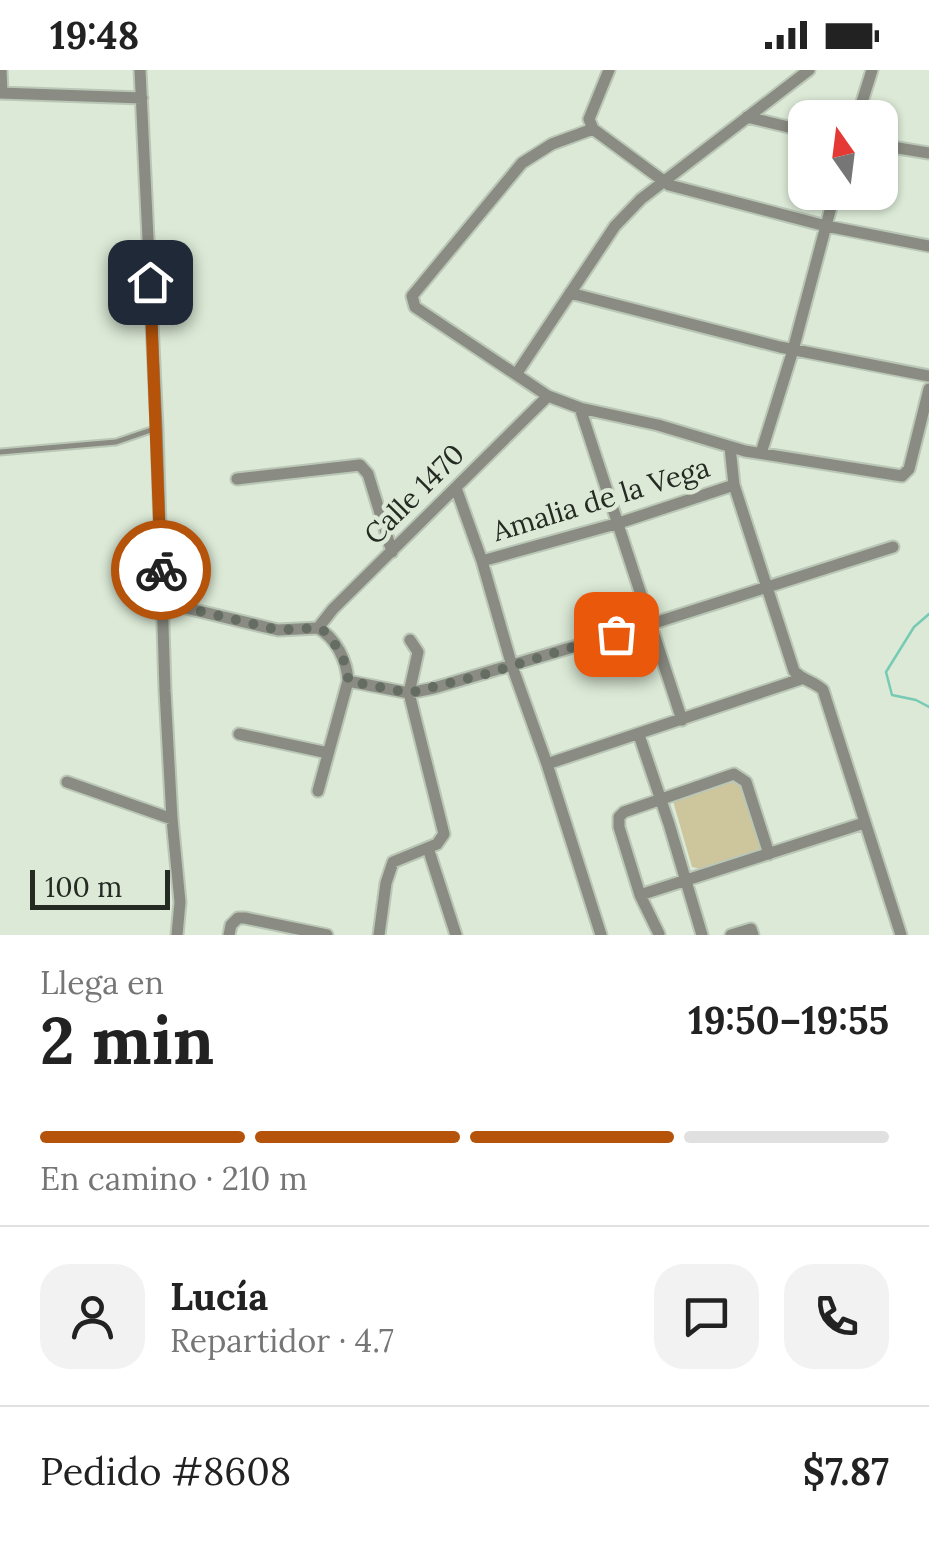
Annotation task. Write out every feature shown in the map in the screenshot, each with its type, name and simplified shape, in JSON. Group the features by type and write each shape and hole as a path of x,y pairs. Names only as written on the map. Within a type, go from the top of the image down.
{"street":[{"path":"1,70 1,92 142,98"},
{"path":"140,70 172,819 180,902 177,935"},
{"path":"609,70 591,124 522,163 412,296 415,307 548,396 580,408 760,454 902,476 910,469 929,389"},
{"path":"517,374 615,226 640,199 809,70"},
{"path":"863,100 872,70"},
{"path":"747,117 788,127"},
{"path":"591,124 670,186 826,226 929,246"},
{"path":"898,148 929,152"},
{"path":"760,454 830,210"},
{"path":"570,294 792,350 929,376"},
{"name":"Calle 1470","path":"318,628 548,396"},
{"path":"580,408 682,720"},
{"path":"730,447 734,485 794,671 823,690 901,935"},
{"path":"237,479 360,465 368,474 392,552"},
{"name":"Amalia de la Vega","path":"482,561 734,485"},
{"path":"456,488 601,935"},
{"path":"348,681 409,693 512,666 894,547"},
{"path":"162,602 278,630 324,631 340,651 348,681 318,791"},
{"path":"380,935 386,883 393,862 438,844 444,834 409,693 418,652 410,640"},
{"path":"547,764 801,679"},
{"path":"239,734 328,753"},
{"path":"639,735 702,935"},
{"path":"660,934 640,895 619,827 619,817 624,812 730,774 740,777 750,792 769,854"},
{"path":"67,782 172,819"},
{"path":"640,895 864,823"},
{"path":"428,848 456,935"},
{"path":"229,935 231,924 238,918 327,935"},
{"path":"731,935 751,930 752,935"}],"lane":[{"path":"0,452 116,442 157,428"}],"shaded area":[{"path":"732,780 744,784 763,845 761,852 701,869 692,867 673,801"}],"waterway":[{"path":"929,614 914,627 886,672 892,695 929,707"}],"way so far":[{"path":"161,570 162,602 278,630 318,628 340,651 348,681 409,693 616,634"}],"route":[{"path":"150,282 161,570"}]}
